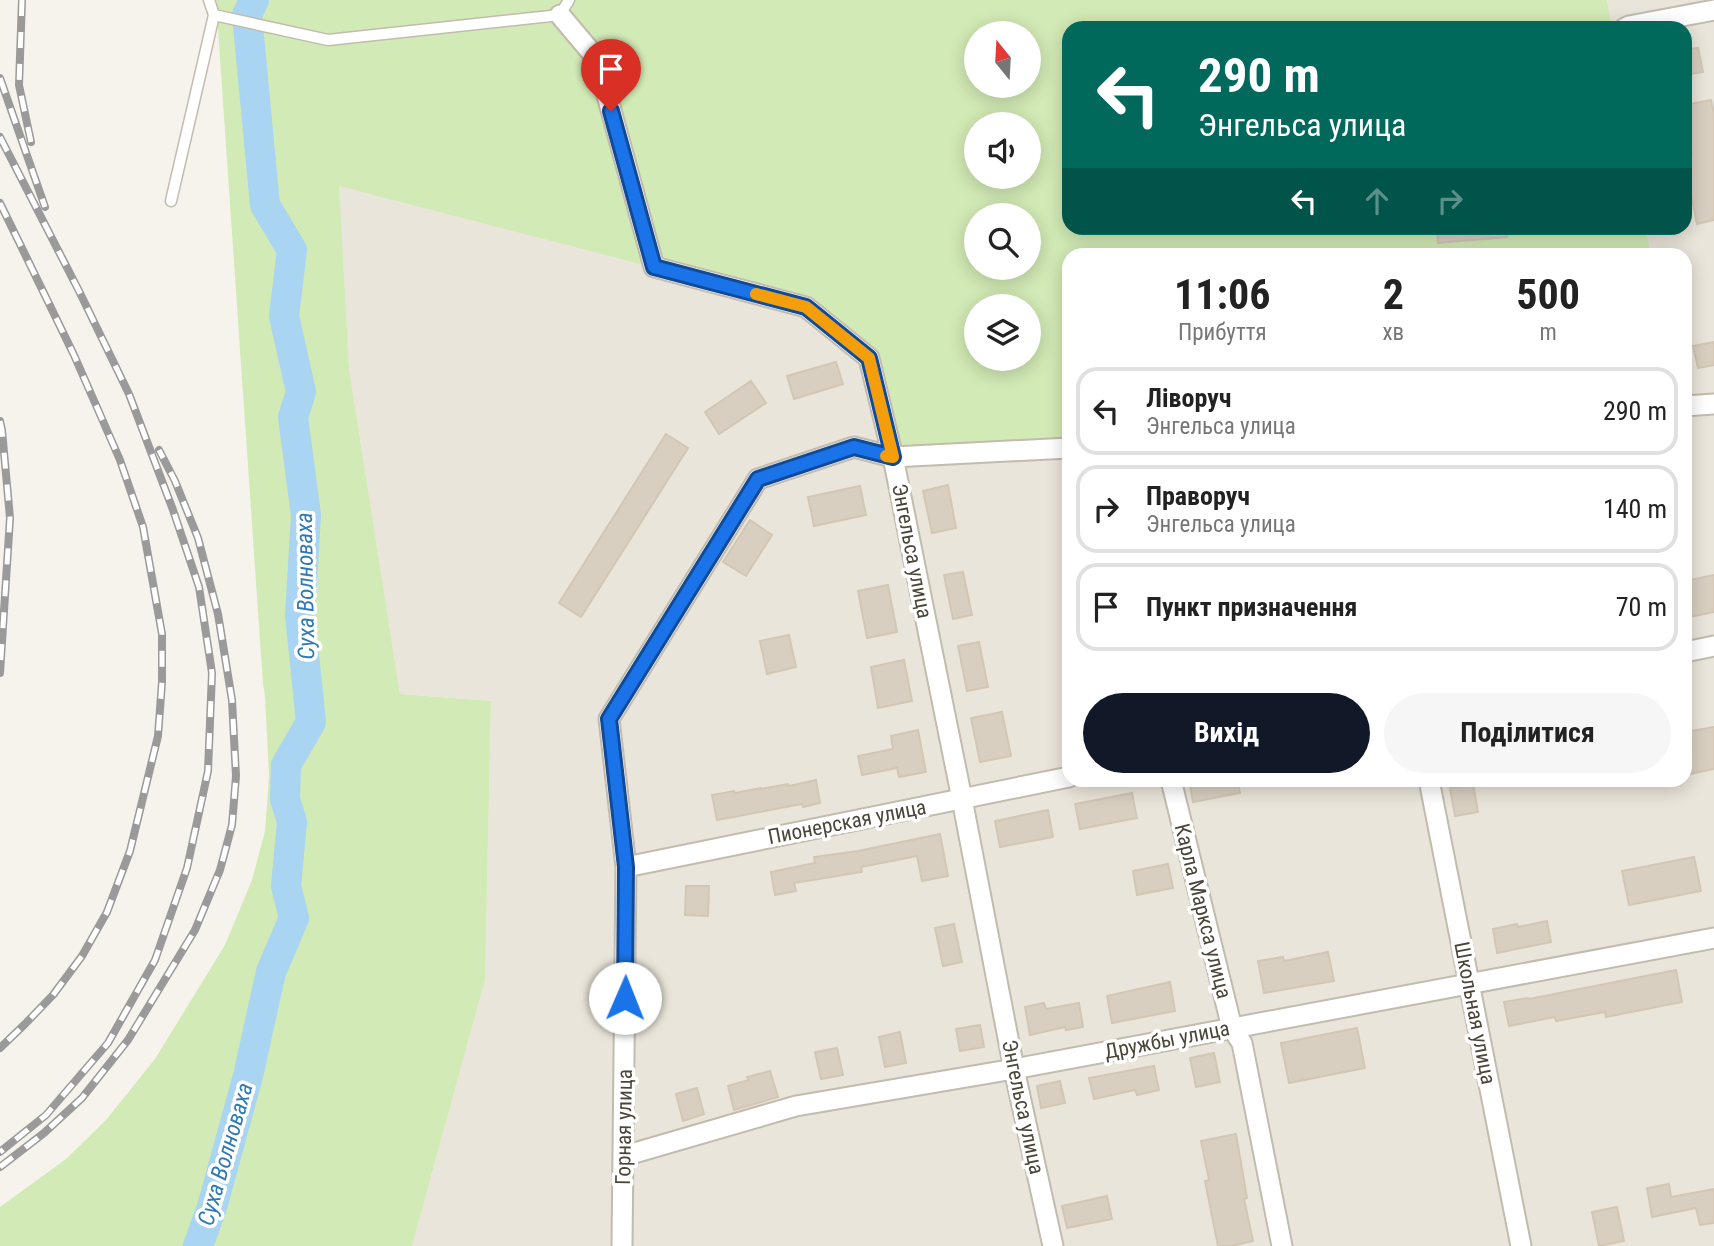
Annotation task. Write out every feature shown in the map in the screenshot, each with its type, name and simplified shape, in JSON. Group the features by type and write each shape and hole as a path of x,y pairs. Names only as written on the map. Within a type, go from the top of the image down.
{"street":[{"name":"Энгельса улица","path":"564,8 597,60 654,267 806,307 869,358 893,457 1014,1069 1053,1246"},
{"path":"1656,21 1714,10"},
{"path":"1692,406 1714,404"},
{"name":"Горная улица","path":"622,1246 626,867 609,719 758,479 854,447 893,457 1062,448"},
{"path":"1692,651 1714,646"},
{"name":"Пионерская улица","path":"626,867 1062,778"},
{"name":"Карла Маркса улица","path":"1173,787 1232,1028 1242,1043 1282,1246"},
{"name":"Школьная улица","path":"1430,787 1521,1246"},
{"name":"Дружбы улица","path":"624,1156 796,1106 1014,1069 1714,938"}],"lane":[{"path":"171,201 214,15 209,0"},
{"path":"214,15 328,40 564,8"}],"shaded area":[{"path":"1607,0 1714,0 1714,1246 412,1246 485,980 491,701 400,694 349,368 338,185 806,307 1062,444 1062,787 1692,787 1692,248 1650,248 1647,235 1692,235 1692,21 1611,21"}],"green space":[{"path":"216,0 1607,0 1611,21 1062,21 1062,235 1647,235 1650,248 1062,248 1062,448 893,457 869,358 806,307 339,186 349,368 400,694 491,701 485,980 412,1246 0,1246 0,1207 66,1159 106,1120 155,1059 225,945 252,880 265,831 269,776"}],"building":[{"path":"1698,48 1703,72 1692,74 1692,49"},
{"path":"1711,100 1714,113 1714,220 1697,224 1692,199 1692,104"},
{"path":"1437,235 1507,235 1507,237 1438,243"},
{"path":"1714,342 1714,365 1698,368 1693,346"},
{"path":"836,362 843,384 794,399 787,376"},
{"path":"751,381 766,403 719,434 705,412"},
{"path":"666,434 688,448 581,617 559,603"},
{"path":"948,485 956,528 932,533 923,491"},
{"path":"860,486 866,515 814,526 808,497"},
{"path":"750,520 772,535 746,576 723,562"},
{"path":"963,572 972,615 953,619 944,575"},
{"path":"1714,575 1714,612 1692,617 1692,580"},
{"path":"888,585 897,632 867,638 858,591"},
{"path":"789,635 796,667 767,674 760,641"},
{"path":"979,642 988,687 967,691 958,646"},
{"path":"904,660 912,701 878,708 871,667"},
{"path":"1002,712 1011,756 980,762 971,718"},
{"path":"1714,727 1714,769 1692,774 1692,731"},
{"path":"918,730 926,772 899,777 897,768 862,775 858,756 893,749 891,736"},
{"path":"816,780 820,803 717,820 712,795"},
{"path":"1190,787 1239,787 1240,793 1193,802"},
{"path":"1474,787 1478,812 1455,816 1450,788"},
{"path":"1132,793 1137,818 1080,829 1075,804"},
{"path":"1048,810 1053,837 1000,847 995,821"},
{"path":"940,834 948,876 922,881 917,856 861,867 862,872 794,883 796,891 775,895 771,872 815,863 814,857"},
{"path":"1694,857 1701,891 1629,905 1622,871"},
{"path":"1168,864 1173,888 1137,895 1133,871"},
{"path":"686,886 709,886 708,916 685,915"},
{"path":"1547,921 1551,942 1497,953 1493,929"},
{"path":"954,924 962,962 943,966 935,928"},
{"path":"1328,952 1334,981 1264,993 1258,961 1283,957 1284,961"},
{"path":"1676,970 1682,1002 1606,1017 1605,1012 1556,1021 1555,1017 1509,1026 1504,1002"},
{"path":"1170,982 1175,1011 1112,1023 1107,996"},
{"path":"1044,1003 1046,1009 1079,1003 1083,1027 1066,1030 1065,1027 1030,1035 1025,1007"},
{"path":"980,1025 984,1047 960,1051 956,1029"},
{"path":"1357,1028 1365,1068 1289,1083 1281,1043"},
{"path":"900,1032 906,1063 885,1067 879,1037"},
{"path":"837,1048 843,1075 821,1079 815,1052"},
{"path":"1214,1053 1220,1082 1196,1087 1190,1058"},
{"path":"1154,1066 1159,1090 1137,1095 1135,1090 1094,1099 1089,1078"},
{"path":"770,1071 778,1097 734,1110 728,1086"},
{"path":"1060,1081 1065,1103 1041,1108 1037,1086"},
{"path":"697,1088 704,1114 683,1121 676,1094"},
{"path":"1236,1134 1247,1198 1244,1199 1253,1241 1218,1246 1205,1181 1209,1180 1201,1141"},
{"path":"1669,1184 1671,1197 1714,1189 1714,1223 1700,1225 1696,1208 1652,1217 1647,1188"},
{"path":"1107,1196 1112,1219 1067,1228 1062,1206"},
{"path":"1617,1207 1624,1241 1599,1246 1592,1212"}],"waterway":[{"name":"Суха Волноваха","path":"198,1246 212,1207 248,1076 271,972 294,918 286,886 292,822 285,799 286,765 311,722 300,615 306,515 293,417 301,392 284,316 292,250 265,205 247,15 254,0"}],"railway":[{"path":"22,0 19,85 31,142"},
{"path":"0,78 45,207"},
{"path":"0,137 129,394 199,587 212,673 208,771 187,868 155,960 108,1043 46,1115 0,1152"},
{"path":"0,203 74,355 120,460 143,527 162,634 158,736 130,851 107,912 82,956 53,995 0,1048"},
{"path":"0,421 10,518 0,673"},
{"path":"0,1167 44,1133 82,1098 128,1040 195,930 220,870 232,825 236,776 232,700 218,614 198,538 159,450"}],"slow traffic":[{"path":"756,294 806,307 869,358 893,457 886,456"}],"route":[{"path":"611,111 654,267 806,307 869,358 893,457 854,447 758,479 609,719 626,867 625,998"}]}
